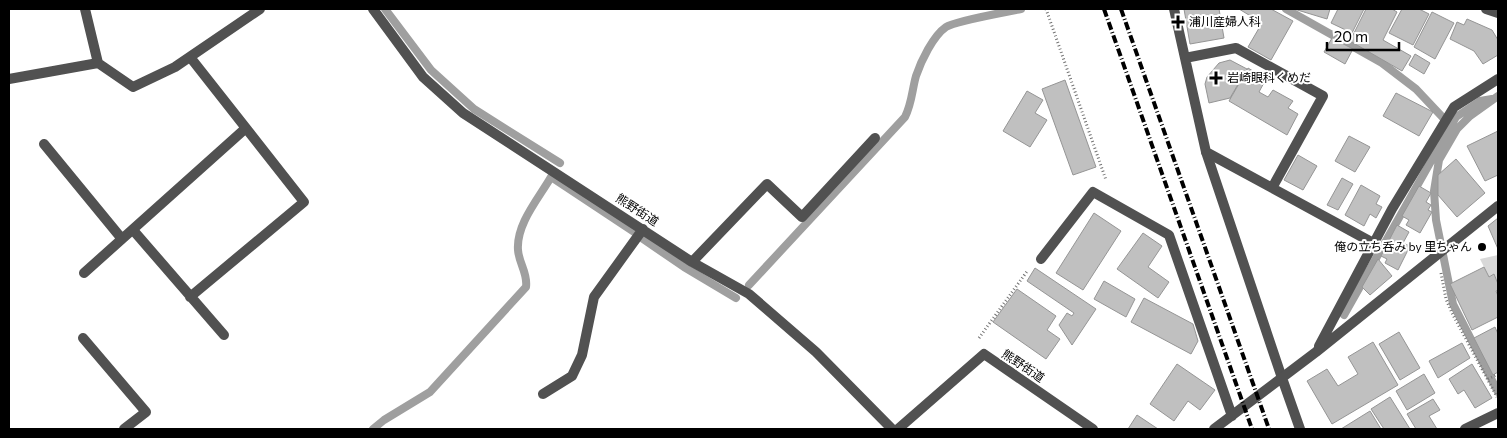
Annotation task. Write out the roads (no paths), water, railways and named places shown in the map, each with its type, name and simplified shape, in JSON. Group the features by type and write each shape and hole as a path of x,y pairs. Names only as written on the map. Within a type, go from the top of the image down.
{"street":[{"path":"85,9 98,63 133,87 190,57 260,9"},
{"name":"熊野街道","path":"374,9 423,77 463,113 692,262 749,294 816,352 892,429"},
{"path":"1174,9 1206,152 1300,429"},
{"path":"1486,9 1498,13"},
{"path":"1185,58 1236,48 1323,96 1272,188"},
{"path":"190,57 304,202 190,297"},
{"path":"9,79 98,63"},
{"path":"1316,352 1392,209 1454,107 1498,79"},
{"path":"84,273 246,128"},
{"path":"692,262 767,184 802,217 875,138"},
{"path":"44,144 122,239"},
{"path":"1206,152 1374,244"},
{"path":"1041,259 1093,192 1169,235 1232,416"},
{"path":"1214,429 1316,352 1498,206"},
{"path":"543,394 572,376 582,356 594,297 642,229"},
{"path":"132,230 224,335"},
{"path":"83,338 146,412 124,429"},
{"name":"熊野街道","path":"898,429 984,354 1093,429"},
{"path":"1465,429 1498,413"}],"waterway":[{"path":"385,9 431,70 474,109 560,163"},
{"path":"749,285 905,117 921,63 941,31 960,22 1021,9"},
{"path":"1286,9 1382,63 1416,89 1448,123"},
{"path":"1498,96 1470,116 1457,129 1439,160 1434,191 1436,220 1453,304 1498,392"},
{"path":"1344,315 1456,117 1480,101 1492,99"},
{"path":"373,429 384,420 430,392 526,287 526,277 519,255 518,240 524,221 551,177 634,232"},
{"path":"643,239 684,267 736,298"}],"railway":[{"path":"1104,9 1252,429"},
{"path":"1121,9 1269,429"}],"place":[{"name":"浦川産婦人科","path":"1178,22"},
{"name":"岩崎眼科くめだ","path":"1216,78"},
{"name":"俺の立ち呑み by 里ちゃん","path":"1482,247"}]}
